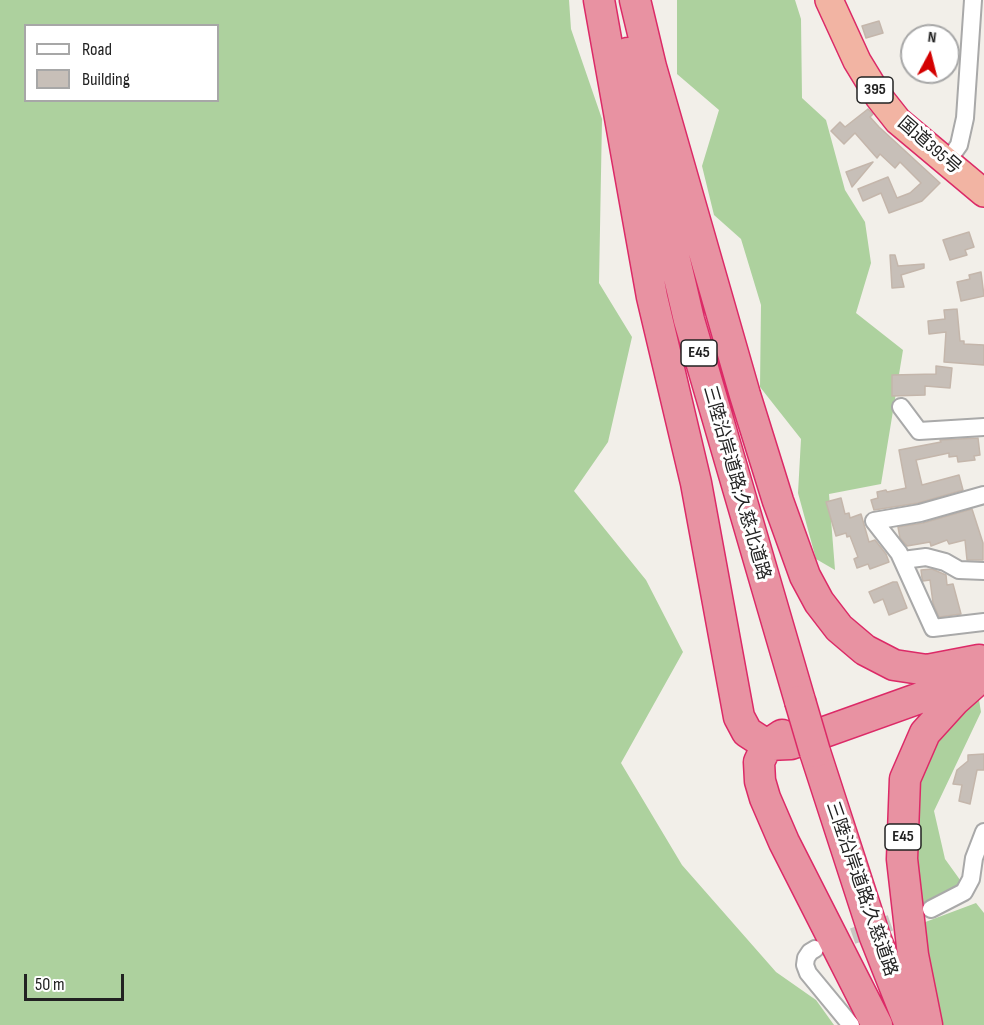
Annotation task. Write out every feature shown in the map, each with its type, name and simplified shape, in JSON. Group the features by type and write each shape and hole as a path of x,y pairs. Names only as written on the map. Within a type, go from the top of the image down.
{"highway":[{"path":"599,0 652,297 696,483 739,717 747,732 767,745 791,744 982,667"},
{"name":"三陸沿岸道路;久慈北道路","path":"618,0 638,102 689,320 815,752"},
{"path":"635,0 654,79 741,383 778,501 805,576 819,602 839,628 865,650 894,665 927,670 982,667"},
{"name":"国道395号","path":"829,0 857,61 879,97 898,121 984,193"},
{"name":"E45","path":"927,1025 913,955 902,860 905,779 925,733 982,667"},
{"path":"767,745 759,762 760,781 765,798 784,842 877,1025"},
{"name":"三陸沿岸道路;久慈道路","path":"815,752 875,937 910,1025"}],"street":[{"path":"947,162 959,145 964,118 973,0"},
{"path":"901,407 919,431 984,427"},
{"path":"984,495 920,513 874,521 903,560 933,628 984,622"},
{"path":"903,560 926,557 945,562 959,570 984,571"},
{"path":"931,909 964,892 984,832"},
{"path":"815,949 806,958 805,965 808,973 851,1025"}],"green space":[{"path":"0,0 569,0 571,29 602,119 599,283 632,337 608,442 574,491 646,580 683,652 621,763 682,865 776,972 816,1000 834,1025 0,1025"},
{"path":"677,0 795,0 801,19 802,98 826,120 845,190 865,222 871,263 856,313 903,350 881,484 829,494 835,570 816,559 798,493 801,439 760,387 761,305 741,239 714,215 702,166 719,110 677,74"},
{"path":"978,694 981,712 934,811 945,859 963,884 918,907 912,799 932,737"},
{"path":"976,903 984,913 984,1025 941,1025 920,924"}],"building":[{"path":"879,21 883,33 866,38 862,26"},
{"path":"868,109 873,114 870,117 879,127 940,183 922,201 889,213 881,193 863,201 858,189 888,177 897,198 910,193 921,183 900,162 895,168 880,154 877,158 855,133 844,144 831,131 840,122 845,127"},
{"path":"873,162 852,187 846,172"},
{"path":"969,232 974,247 965,250 967,255 950,260 943,240"},
{"path":"890,255 895,255 898,266 924,264 924,268 901,275 904,287 892,288"},
{"path":"981,272 984,296 961,301 957,282 970,279 969,275"},
{"path":"957,309 960,341 964,341 964,344 984,345 984,365 944,362 946,332 929,334 928,321 945,319 944,310"},
{"path":"936,366 952,368 950,388 925,386 925,395 892,396 892,375 936,374"},
{"path":"978,438 980,455 974,456 975,460 958,462 957,456 949,457 949,453 916,460 922,485 959,475 963,490 918,503 874,510 871,500 878,498 877,492 906,488 899,450 941,442 940,440"},
{"path":"841,498 845,514 849,513 850,518 861,514 869,542 875,540 889,562 870,569 868,564 857,568 854,559 858,557 850,536 847,537 846,533 836,536 826,502"},
{"path":"972,509 983,543 983,560 967,560 965,540 949,544 947,540 931,546 930,542 907,546 900,538 898,527 923,523"},
{"path":"932,569 946,575 947,585 953,584 961,614 939,617 933,603 930,580 923,581 922,578 921,570"},
{"path":"897,582 907,608 889,615 883,599 874,603 869,592"},
{"path":"984,754 984,770 977,770 970,804 959,801 962,785 953,784 957,770 968,761 968,755"}],"tunnel":[{"path":"830,944 913,915"}]}
